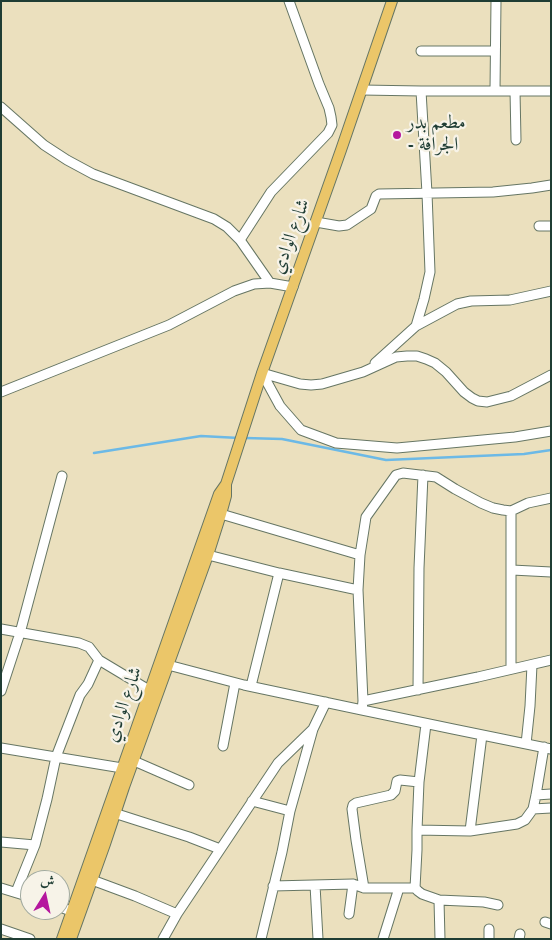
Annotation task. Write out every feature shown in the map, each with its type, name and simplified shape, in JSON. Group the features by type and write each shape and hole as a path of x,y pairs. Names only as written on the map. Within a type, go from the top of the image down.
{"main road":[{"name":"شارع الوادي","path":"62,939 219,494 226,484 262,373 392,1"},
{"name":"شارع الوادي","path":"71,939 114,813 208,555 226,496 226,484"}],"street":[{"path":"240,240 271,192 328,133 332,125 332,116 289,1"},
{"path":"495,90 496,1"},
{"path":"421,51 495,51"},
{"path":"362,90 551,91"},
{"path":"416,326 430,272 421,91"},
{"path":"515,91 516,140"},
{"path":"1,107 44,144 66,160 93,174 214,219 228,228 240,240 270,283"},
{"path":"316,222 339,226 347,225 371,209 376,196 379,194 493,192 551,185"},
{"path":"539,226 551,226"},
{"path":"1,392 169,325 234,291 254,284 270,283 293,287"},
{"path":"362,372 382,357 416,326 449,308 464,302 510,300 551,291"},
{"path":"262,373 300,384 322,384 362,372 396,357 417,356 435,363 472,398 487,402 512,396 551,375"},
{"path":"262,373 280,406 301,430 336,443 397,448 515,437 551,431"},
{"path":"363,705 358,590 360,555 366,517 396,475 403,473 436,477 455,490 481,503 493,508 511,511 528,503 551,498"},
{"path":"418,690 418,568 423,475"},
{"path":"1,691 4,673 20,632 62,476"},
{"path":"511,511 512,669"},
{"path":"221,514 360,555"},
{"path":"208,555 358,590"},
{"path":"512,570 551,572"},
{"path":"251,686 279,573"},
{"path":"1,629 80,643 89,647 99,660 149,690"},
{"path":"16,892 35,845 48,800 56,757 80,695 88,684 99,660"},
{"path":"363,705 418,690 551,660"},
{"path":"168,665 235,683 326,702 363,705 426,724 547,748 533,809 525,820 517,824 470,831 417,830"},
{"path":"526,744 532,665"},
{"path":"223,746 235,683"},
{"path":"261,939 290,811 314,729 326,702"},
{"path":"415,888 420,782 426,724"},
{"path":"163,939 177,914 278,763 314,729"},
{"path":"470,831 482,735"},
{"path":"1,748 122,768"},
{"path":"134,761 189,785"},
{"path":"364,888 356,840 353,805 391,795 395,791 397,781 420,782"},
{"path":"536,795 551,794"},
{"path":"252,801 290,811"},
{"path":"533,809 551,808"},
{"path":"114,813 220,849"},
{"path":"1,842 35,845"},
{"path":"92,880 177,914"},
{"path":"273,886 353,884 364,888 415,888 422,894 439,900 484,902 498,905"},
{"path":"349,914 353,884"},
{"path":"315,886 318,939"},
{"path":"1,888 20,893"},
{"path":"383,939 399,888"},
{"path":"439,900 440,939"},
{"path":"1,929 30,939"},
{"path":"489,929 489,939"}],"waterway":[{"path":"94,453 201,436 239,438"},
{"path":"245,438 282,439 386,460 524,454 551,450"}],"place":[{"name":"مطعم بدر - الجرافة","path":"397,135"}]}
